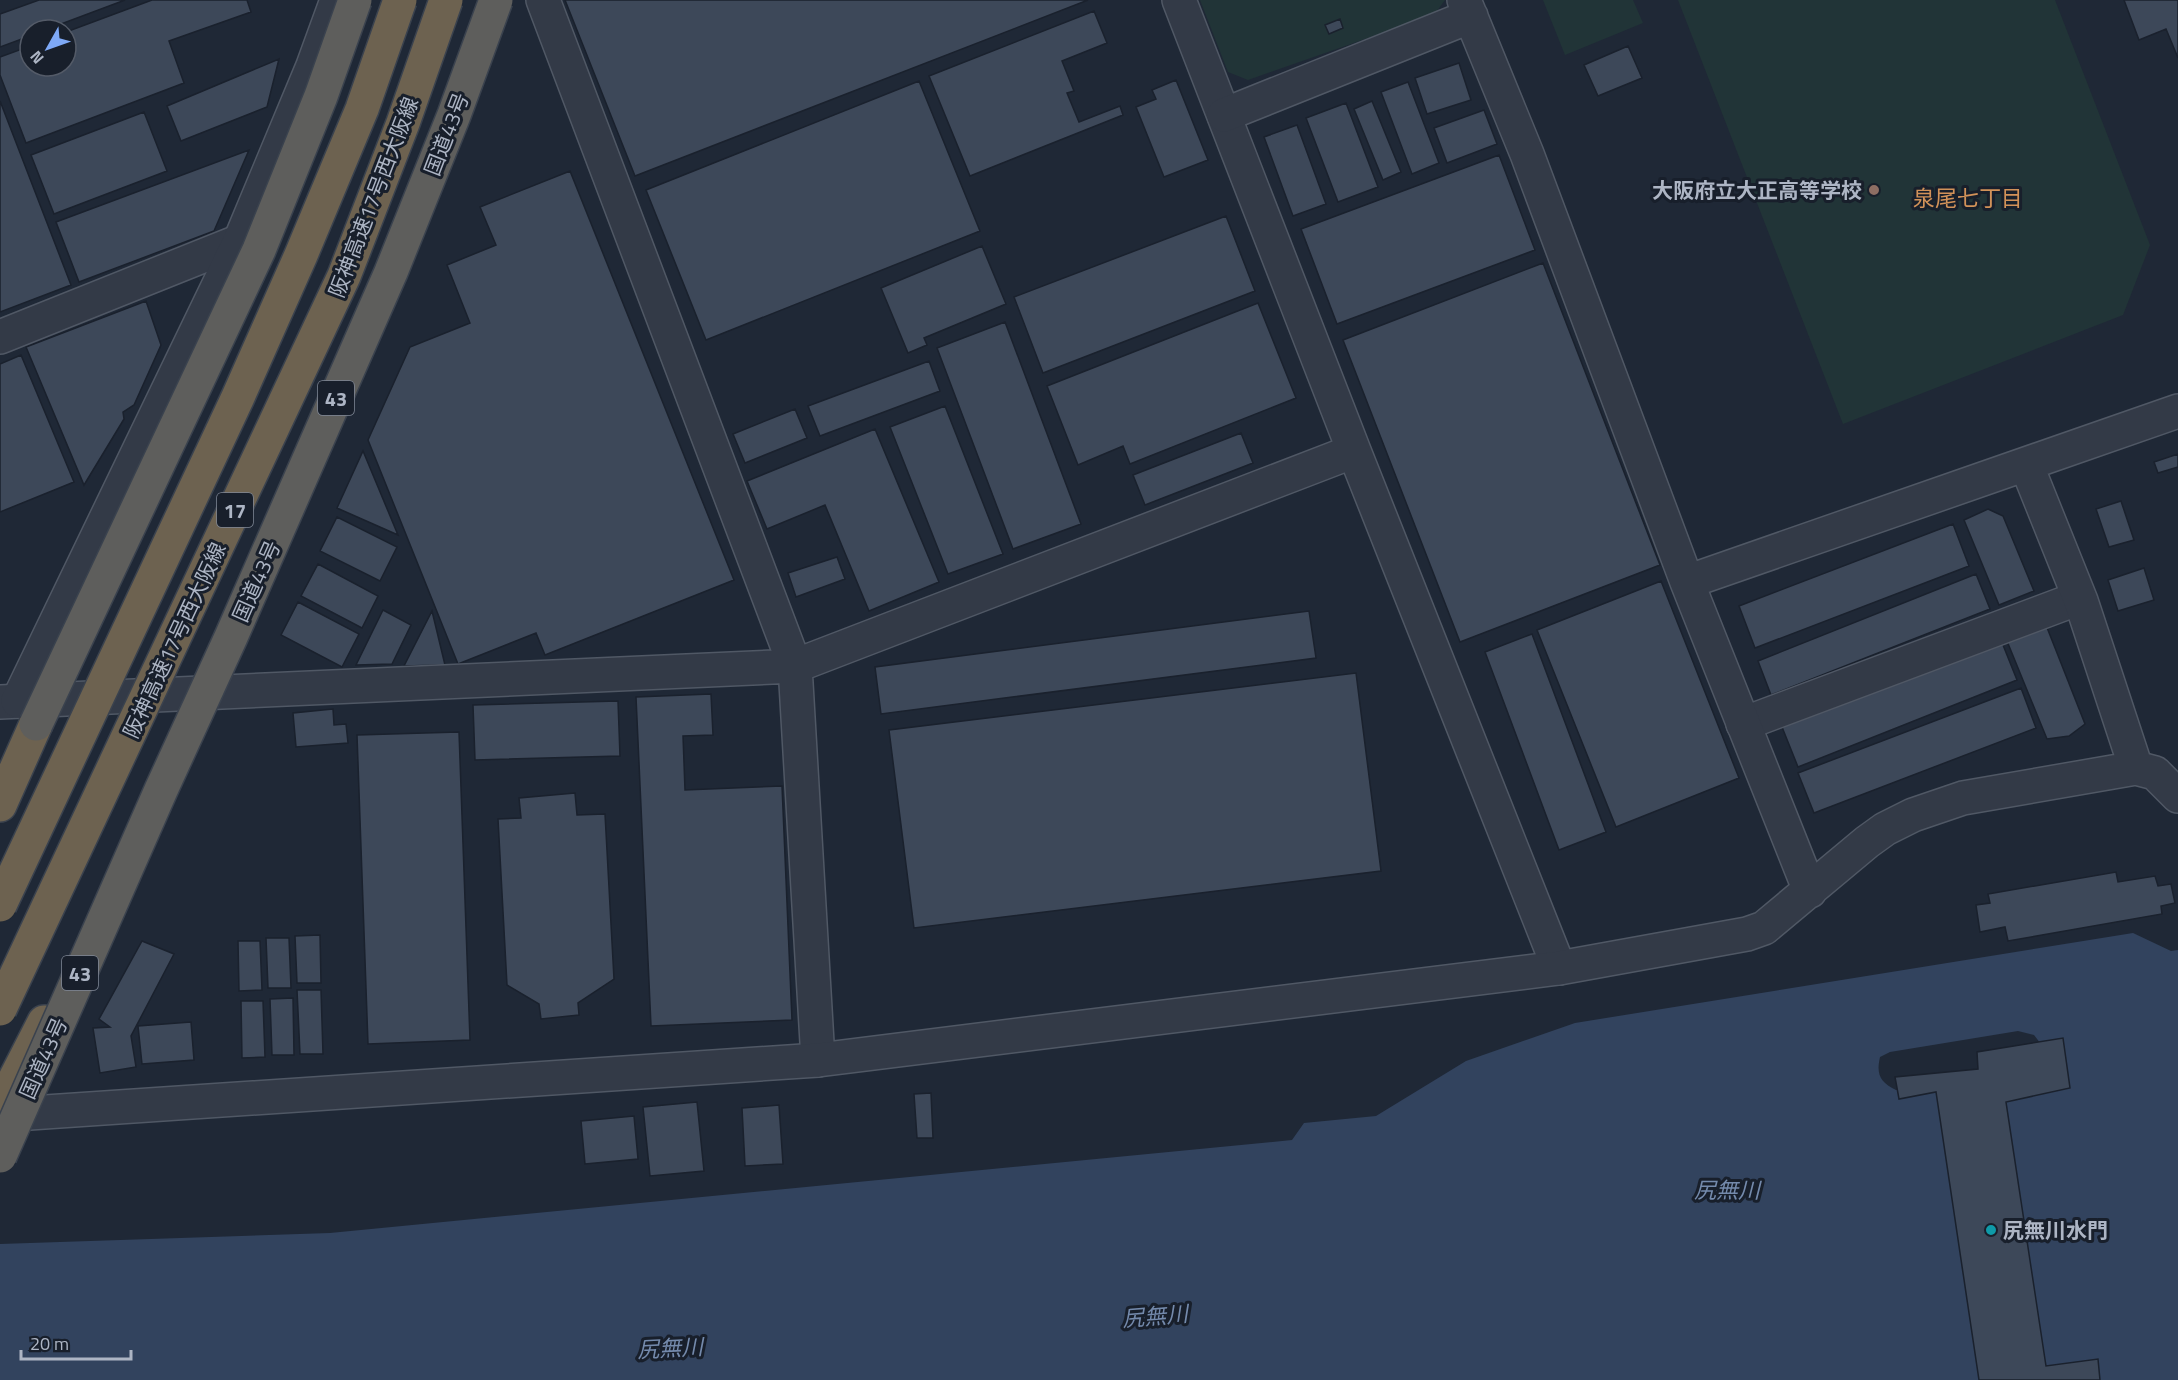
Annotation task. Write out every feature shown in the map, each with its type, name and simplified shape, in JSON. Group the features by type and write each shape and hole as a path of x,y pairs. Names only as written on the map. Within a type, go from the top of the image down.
{"highway":[{"path":"0,805 18,709 259,250 321,96 355,0"},
{"name":"阪神高速17号西大阪線","path":"0,905 233,408 296,266 362,109 400,0"},
{"name":"阪神高速17号西大阪線","path":"0,1009 344,276 403,123 446,0"},
{"name":"国道43号","path":"0,1156 391,272 454,115 496,0"},
{"path":"0,1108 161,790"}],"street":[{"path":"18,709 240,241 313,66 337,0"},
{"path":"217,691 398,277 465,116 506,0"},
{"path":"543,0 795,666 818,1060"},
{"path":"1179,0 1354,451 1559,968"},
{"path":"1224,115 1467,8 1527,154 1687,582 1810,891"},
{"path":"0,337 240,241"},
{"path":"1687,582 2178,411"},
{"path":"18,709 217,691 795,666 1354,451"},
{"path":"2026,464 2079,598 2136,768"},
{"path":"1743,724 2079,598"},
{"path":"0,1115 818,1060 1559,968 1764,928 1885,829 1913,814 1963,798 2136,768 2155,773 2178,796"}],"green space":[{"path":"1200,0 1445,0 1434,15 1248,80 1228,72"},
{"path":"1543,0 1633,0 1643,23 1565,55"},
{"path":"1678,0 2055,0 2150,245 2123,315 1843,424"}],"water":[{"name":"尻無川","path":"2133,933 2171,951 2178,950 2178,1380 0,1380 0,1244 330,1233 1292,1140 1304,1123 1376,1116 1466,1061 1575,1023","holes":["2018,1031 2034,1035 2044,1048 2031,1071 1896,1090 1880,1077 1880,1057 1890,1052"]}],"building":[{"path":"39,0 125,0 77,18 18,18 18,40 0,47 0,14"},
{"path":"152,0 247,0 251,12 169,41 184,83 26,143 0,75 0,57 18,50 18,78 78,78 78,28"},
{"path":"565,0 1088,0 635,176"},
{"path":"2124,0 2178,0 2178,58 2166,29 2139,40"},
{"path":"1094,11 1107,43 1062,61 1074,91 1067,93 1079,122 1120,106 1123,115 970,176 929,76"},
{"path":"1340,19 1343,28 1329,34 1325,25"},
{"path":"1628,46 1642,78 1598,96 1584,65"},
{"path":"279,59 267,107 181,141 167,106"},
{"path":"1459,63 1471,100 1427,114 1415,78"},
{"path":"1176,80 1208,160 1164,177 1136,107 1156,99 1152,90"},
{"path":"919,81 980,231 706,340 646,190"},
{"path":"1408,82 1439,163 1412,174 1381,92"},
{"path":"0,101 71,285 0,312"},
{"path":"1372,101 1401,172 1383,180 1354,109"},
{"path":"1346,103 1378,187 1338,202 1306,118"},
{"path":"1484,110 1497,144 1447,163 1434,128"},
{"path":"144,112 167,171 54,214 31,155"},
{"path":"1297,125 1326,204 1293,216 1264,137"},
{"path":"249,150 214,231 79,282 56,222"},
{"path":"1499,155 1535,250 1337,324 1301,229"},
{"path":"570,171 734,580 545,655 536,633 458,664 368,440 410,347 470,323 447,265 496,245 480,207"},
{"path":"1226,216 1255,291 1043,373 1014,297"},
{"path":"982,246 1006,304 924,338 927,345 908,353 881,288"},
{"path":"1543,263 1660,565 1460,642 1343,340"},
{"path":"146,301 161,345 134,405 123,412 124,419 84,485 26,347"},
{"path":"1258,303 1296,398 1130,464 1123,446 1078,465 1047,386"},
{"path":"1005,322 1081,524 1013,549 937,348"},
{"path":"21,355 74,482 0,512 0,364"},
{"path":"929,361 940,391 820,436 808,406"},
{"path":"945,406 1003,554 948,574 890,427"},
{"path":"795,409 807,438 745,463 733,434"},
{"path":"875,429 939,582 869,611 825,505 767,529 747,481"},
{"path":"1241,433 1253,463 1145,505 1133,475"},
{"path":"363,451 398,535 337,508"},
{"path":"2178,454 2178,467 2158,473 2154,462"},
{"path":"2121,501 2134,540 2109,547 2096,509"},
{"path":"1988,509 2003,516 2034,591 1999,605 1964,520"},
{"path":"337,517 397,547 380,581 320,551"},
{"path":"1953,524 1969,566 1755,648 1739,606"},
{"path":"837,557 845,579 796,597 788,573"},
{"path":"318,564 378,596 362,628 301,596"},
{"path":"2144,568 2154,600 2118,611 2108,580"},
{"path":"1976,574 1990,609 1771,695 1758,661"},
{"path":"1661,581 1739,778 1616,827 1537,630"},
{"path":"298,602 359,634 342,667 281,635"},
{"path":"383,610 411,625 392,664 356,665"},
{"path":"432,611 445,665 404,666"},
{"path":"1309,611 1316,658 881,714 875,667"},
{"path":"2046,625 2085,724 2069,736 2047,739 2007,641"},
{"path":"1532,634 1606,832 1559,850 1485,652"},
{"path":"2001,640 2017,680 1798,767 1782,727"},
{"path":"1356,673 1381,871 914,928 889,730"},
{"path":"2021,688 2036,728 1814,813 1798,773"},
{"path":"711,694 713,735 683,736 685,790 782,786 792,1020 651,1026 636,697"},
{"path":"618,701 620,756 475,760 473,705"},
{"path":"333,709 334,725 346,724 348,743 296,747 293,713"},
{"path":"459,732 470,1040 368,1044 357,735"},
{"path":"575,793 577,815 605,814 614,979 578,1003 579,1015 541,1019 539,1004 507,985 498,819 521,818 519,798"},
{"path":"2116,872 2118,882 2155,876 2158,886 2171,884 2175,903 2161,906 2162,914 2008,941 2005,927 1980,932 1976,905 1990,903 1988,894"},
{"path":"320,935 321,983 297,983 295,936"},
{"path":"266,938 289,938 291,988 268,988"},
{"path":"142,941 174,954 131,1036 136,1067 100,1073 93,1028 110,1027 99,1019"},
{"path":"238,941 260,941 262,990 239,991"},
{"path":"297,990 321,990 323,1054 300,1054"},
{"path":"293,998 294,1055 272,1055 270,999"},
{"path":"241,1001 263,1001 265,1057 242,1058"},
{"path":"191,1022 194,1060 142,1064 138,1026"},
{"name":"尻無川水門","path":"2063,1038 2070,1088 2006,1102 2046,1366 2098,1359 2100,1380 1979,1380 1936,1092 1899,1099 1895,1077 1978,1069 1977,1052"},
{"path":"931,1093 933,1138 917,1138 914,1094"},
{"path":"697,1102 704,1171 650,1176 643,1107"},
{"path":"779,1105 783,1164 745,1166 742,1108"},
{"path":"634,1116 638,1159 585,1164 581,1121"}],"place":[{"name":"大阪府立大正高等学校","path":"1874,190"},
{"name":"尻無川水門","path":"1991,1230"}],"district":[{"name":"泉尾七丁目","path":"1968,198"}]}
